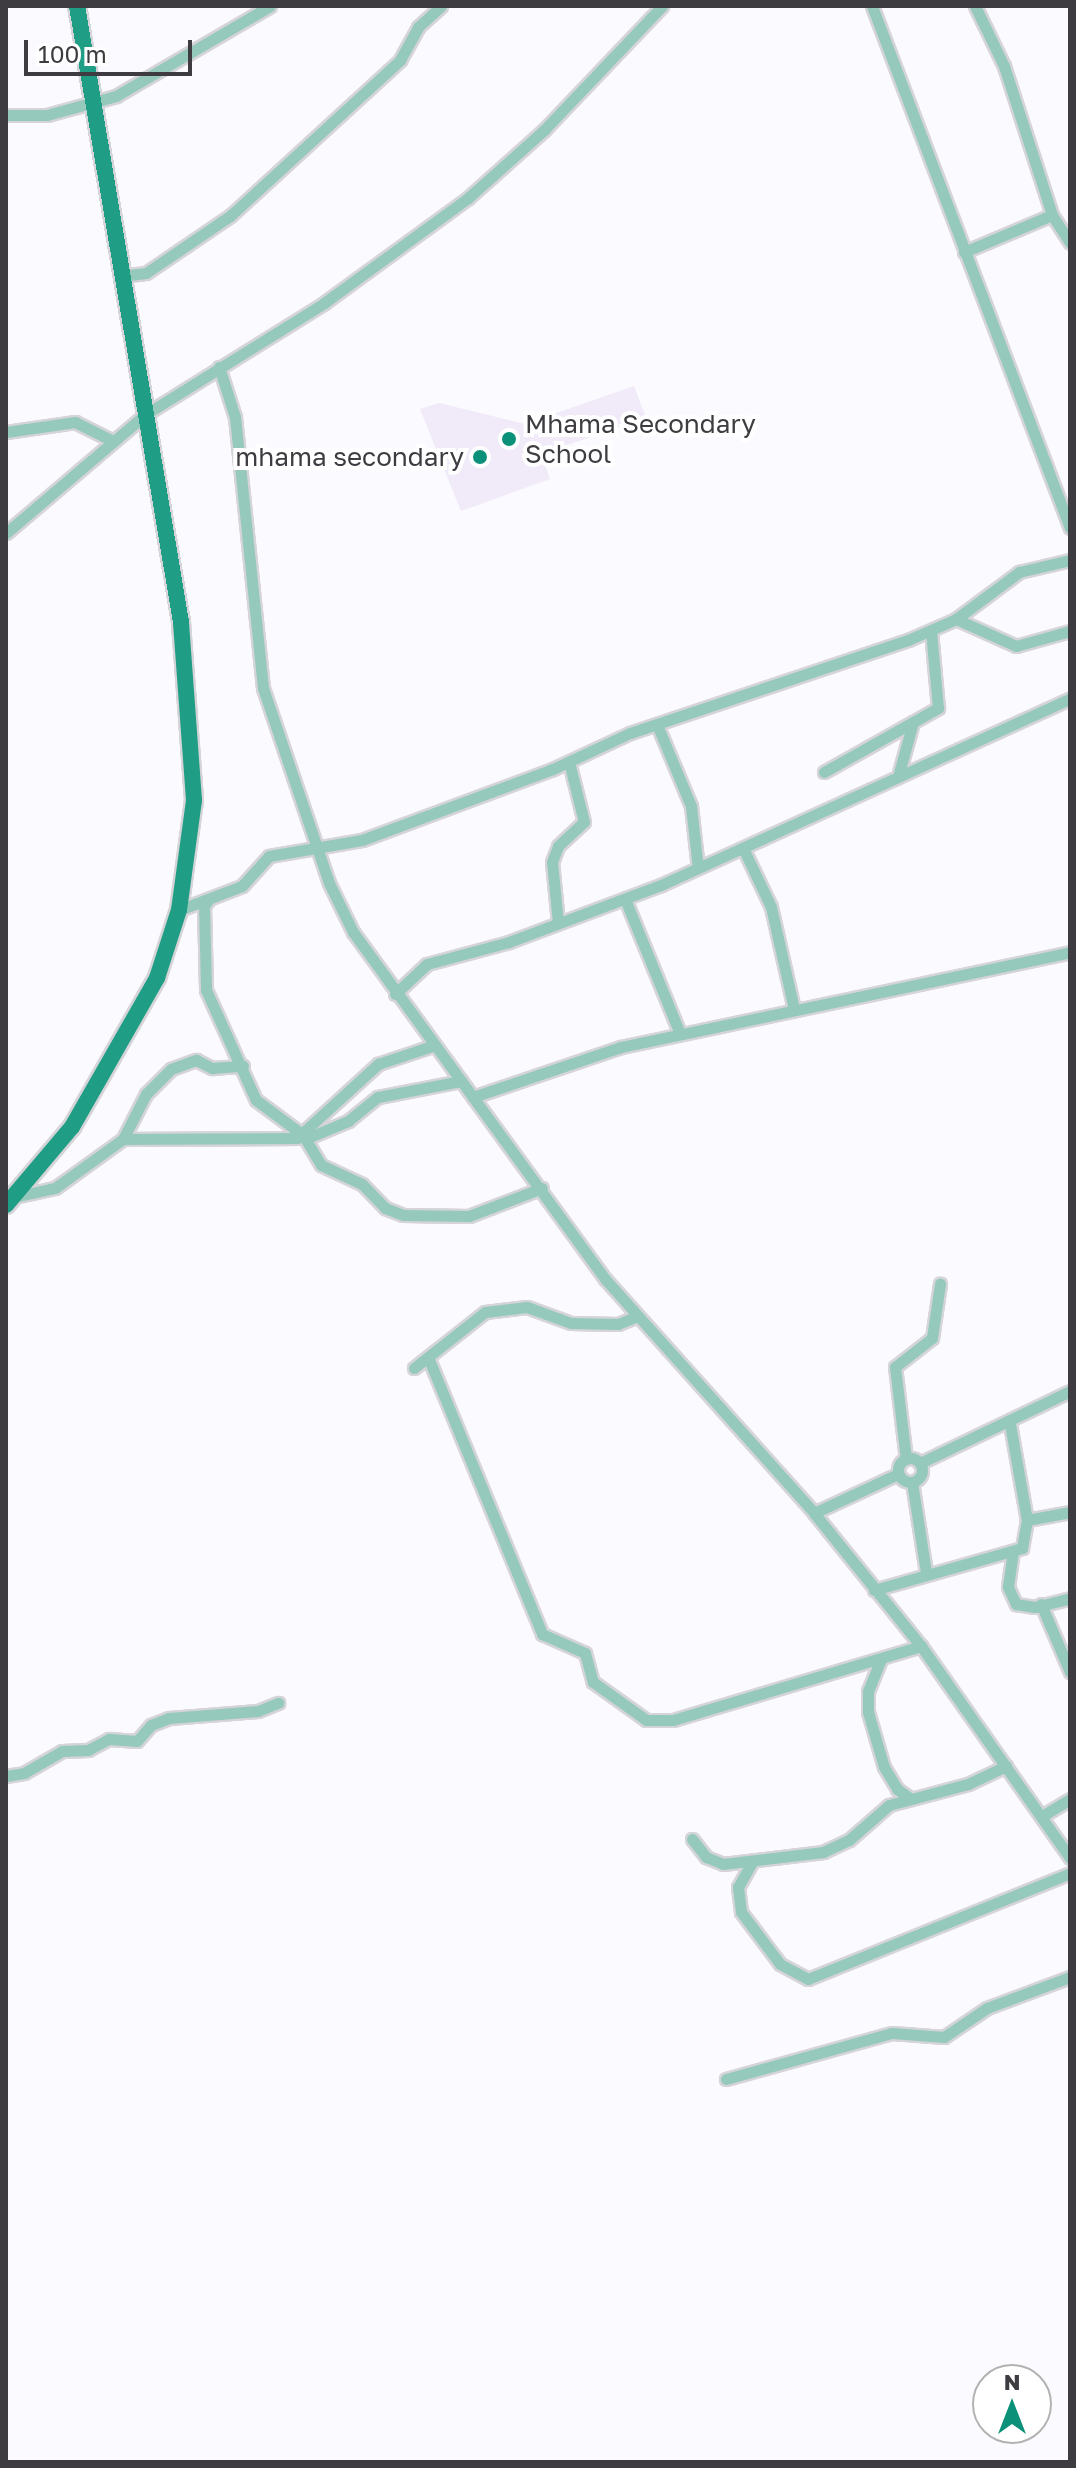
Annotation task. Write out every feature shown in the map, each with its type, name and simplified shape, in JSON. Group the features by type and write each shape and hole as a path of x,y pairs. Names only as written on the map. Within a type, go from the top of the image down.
{"main road":[{"path":"10,1201 66,1136 108,1072 157,978 179,910 192,837 195,756 181,622 77,6"}],"street":[{"path":"6,115 47,115 95,104 187,59 270,6"},
{"path":"121,276 146,273 230,216 400,60 418,27 441,6"},
{"path":"6,533 111,440 146,414 324,303 468,198 544,130 662,6"},
{"path":"872,6 1070,528"},
{"path":"975,6 1004,66 1052,215 1070,243"},
{"path":"964,252 1052,215"},
{"path":"219,367 235,417 263,688 317,850 341,909 432,1046 542,1188 635,1317 814,1513 921,1646 1070,1858"},
{"path":"6,432 75,422 111,440"},
{"path":"179,910 242,886 269,856 362,840 569,762 621,736 658,727 931,631 956,619 1019,572 1070,560"},
{"path":"956,619 1016,646 1070,631"},
{"path":"824,772 940,704 931,631"},
{"path":"395,994 427,964 625,899 743,848 899,773 1070,699"},
{"path":"899,773 913,722"},
{"path":"658,727 691,806 698,868"},
{"path":"558,923 552,862 558,846 584,822 569,762"},
{"path":"743,848 771,907 794,1009"},
{"path":"209,899 204,906 204,983 260,1105 304,1137 321,1165 362,1184 392,1212 469,1216 542,1188"},
{"path":"625,899 680,1034"},
{"path":"473,1097 578,1060 680,1034 1070,952"},
{"path":"304,1137 378,1064 432,1046"},
{"path":"10,1201 55,1188 123,1139 146,1094 171,1069 196,1060 212,1068 243,1066"},
{"path":"123,1139 267,1142 304,1137 348,1121 378,1097 461,1081"},
{"path":"814,1513 898,1474 906,1459 895,1367 932,1338 940,1284"},
{"path":"414,1368 469,1321 501,1308 527,1307 571,1323 618,1324 635,1317"},
{"path":"428,1357 542,1634 585,1653 593,1682 608,1696 656,1723 921,1646"},
{"path":"906,1459 920,1463 1010,1424 1070,1391"},
{"path":"874,1590 926,1572 1013,1551 1027,1542 1027,1520 1010,1424"},
{"path":"912,1482 921,1475 920,1463"},
{"path":"898,1474 912,1482"},
{"path":"912,1482 926,1572"},
{"path":"1027,1520 1070,1512"},
{"path":"1013,1551 1011,1598 1022,1606 1070,1598"},
{"path":"1041,1604 1070,1672"},
{"path":"881,1659 868,1691 868,1712 884,1767 897,1789 910,1798"},
{"path":"6,1776 24,1773 62,1751 88,1750 109,1739 137,1741 151,1725 169,1718 258,1711 278,1703"},
{"path":"692,1839 712,1860 752,1862 835,1848 878,1812 910,1798 968,1784 1006,1766"},
{"path":"1042,1816 1070,1799"},
{"path":"752,1862 738,1887 741,1912 780,1964 808,1979 1070,1873"},
{"path":"726,2079 892,2033 944,2037 987,2008 1070,1977"}],"shaded area":[{"name":"Mhama Secondary School","path":"634,386 646,418 541,454 550,479 461,511 420,409 439,403 525,424"}],"place":[{"name":"Mhama Secondary School","path":"509,439"},
{"name":"mhama secondary","path":"480,457"}]}
